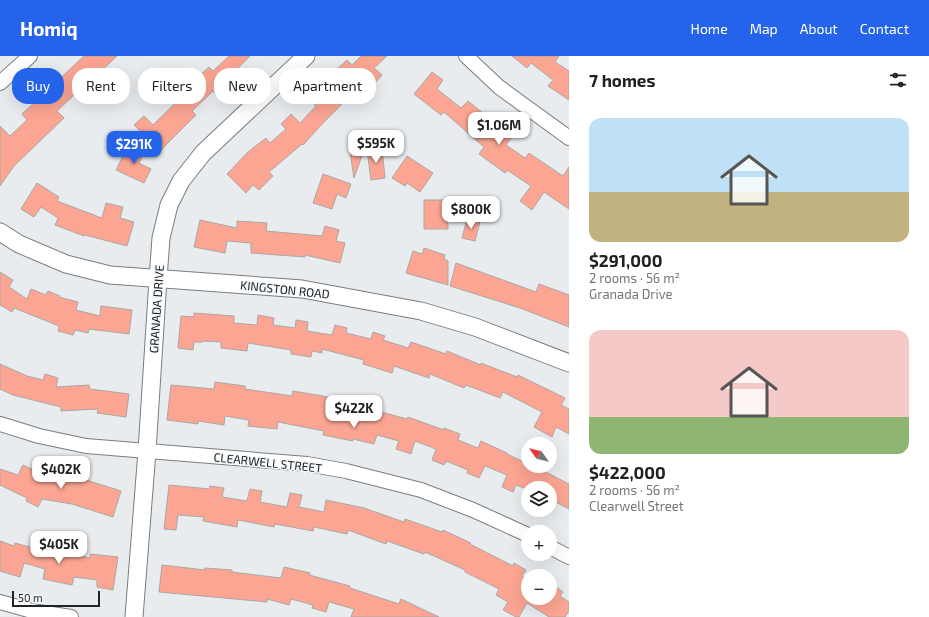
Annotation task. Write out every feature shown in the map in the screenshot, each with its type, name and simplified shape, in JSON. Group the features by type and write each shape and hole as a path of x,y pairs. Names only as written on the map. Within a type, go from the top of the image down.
{"street":[{"path":"0,83 30,56"},
{"name":"GRANADA DRIVE","path":"134,617 161,238 169,205 181,181 203,153 306,56"},
{"path":"466,56 499,87 569,138"},
{"name":"KINGSTON ROAD","path":"0,232 19,244 66,264 110,275 302,289 421,311 475,328 569,363"},
{"name":"CLEARWELL STREET","path":"0,424 39,436 86,446 307,464 346,471 421,490 473,510 521,532"},
{"path":"557,551 569,557"},
{"path":"0,602 32,611 71,617"}],"building":[{"path":"84,56 117,56 104,68 72,68 72,97 57,111 64,118 14,166 0,186 0,126 10,136 27,120 22,114 33,104 64,104 64,75"},
{"path":"229,56 250,56 238,68 216,68"},
{"path":"361,56 387,56 374,68 338,68 347,60 352,65"},
{"path":"512,56 559,56 555,62 569,71 569,100 548,86 553,80 531,63 527,68"},
{"path":"209,67 213,71 214,70 214,92 213,91 206,98 206,70"},
{"path":"376,70 382,75 376,82"},
{"path":"432,72 443,80 437,89 461,108 468,101 512,137 506,145 525,158 529,153 563,176 569,167 569,209 544,192 532,210 520,201 531,186 507,170 505,173 479,154 484,147 444,112 441,115 414,94"},
{"path":"174,104 199,104 192,111 196,115 160,151 134,125 144,116 153,125"},
{"path":"314,104 342,104 303,145 302,144 269,172 273,176 259,190 253,185 246,193 227,174 248,152 266,138 270,143 286,129 281,124 291,114 300,123 316,106"},
{"path":"128,146 144,153 139,163 151,169 144,183 116,170"},
{"path":"382,148 385,178 371,180 367,150"},
{"path":"364,150 354,178 350,152"},
{"path":"407,156 433,173 420,192 407,183 405,186 392,178"},
{"path":"323,174 351,184 346,198 337,194 332,209 313,203"},
{"path":"37,183 59,197 57,201 102,218 106,203 123,207 120,218 134,222 127,246 85,235 84,236 55,225 58,218 41,207 34,217 21,209"},
{"path":"424,200 447,200 448,229 424,229"},
{"path":"467,219 480,222 475,241 462,238"},
{"path":"200,220 237,228 237,221 267,223 266,231 322,236 325,226 339,230 336,241 345,243 340,263 305,255 305,257 251,253 251,243 227,241 225,253 194,247"},
{"path":"424,248 445,255 444,259 448,261 448,285 406,273 413,251 422,254"},
{"path":"456,263 536,292 539,284 569,295 569,327 520,308 450,286"},
{"path":"0,272 13,280 9,287 27,299 31,289 46,295 48,291 60,296 59,297 78,302 76,310 100,316 101,306 132,310 129,334 89,329 88,333 75,330 73,335 58,331 59,326 14,308 12,312 0,305"},
{"path":"194,313 234,316 234,323 257,325 258,315 274,318 273,325 295,328 296,320 308,322 307,331 332,335 335,325 347,328 346,333 371,339 373,332 385,336 383,340 408,348 411,342 446,354 447,351 481,365 481,363 517,377 518,375 565,398 561,405 569,409 569,434 556,427 552,437 534,427 542,412 503,392 500,398 466,385 464,388 430,374 429,378 394,366 392,373 363,364 364,360 322,349 322,353 312,351 311,357 291,354 291,350 248,343 247,351 221,348 221,342 203,341 194,342 193,350 178,348 181,316 194,317"},
{"path":"0,364 27,376 43,380 45,374 58,378 56,387 89,385 90,389 129,394 126,417 97,413 98,409 61,411 61,407 13,395 0,389"},
{"path":"215,382 245,386 245,389 292,396 293,391 323,396 407,419 408,417 444,430 444,428 460,434 458,440 478,448 481,441 521,461 521,473 548,473 569,484 569,509 557,503 557,481 521,481 521,487 516,485 513,492 502,487 507,475 485,466 479,478 467,473 468,470 446,461 444,465 432,460 436,449 415,441 411,454 396,449 399,441 377,435 374,444 353,439 353,441 323,435 324,431 278,422 277,429 248,426 249,420 225,416 224,425 198,421 198,424 167,420 171,385 214,389"},
{"path":"23,465 55,480 56,473 83,479 121,491 113,517 72,504 42,499 38,507 26,501 27,498 0,485 0,469 18,475"},
{"path":"169,485 209,489 210,486 224,488 222,497 247,501 250,489 262,491 260,502 287,507 290,493 302,495 299,507 324,512 326,500 364,508 404,522 405,519 442,532 443,530 471,543 470,544 513,566 514,563 524,569 521,569 521,605 526,605 519,617 516,617 503,610 508,602 496,595 499,589 465,572 465,570 425,552 424,554 387,541 386,544 348,530 347,534 314,527 313,531 275,524 274,527 238,520 237,527 203,521 204,517 178,515 176,530 164,529"},
{"path":"0,541 14,546 15,543 48,552 49,549 90,558 90,554 118,557 113,590 97,587 97,580 74,577 72,585 43,579 45,569 24,563 20,577 0,571"},
{"path":"162,565 205,570 205,568 232,570 232,572 281,578 284,567 310,573 309,575 350,586 350,588 399,604 401,599 439,617 351,617 354,609 329,602 326,612 312,608 313,605 291,599 289,605 267,599 267,602 159,592"},
{"path":"557,588 563,592 560,596 569,602 569,611 565,617 549,617 530,605 557,605"}]}
